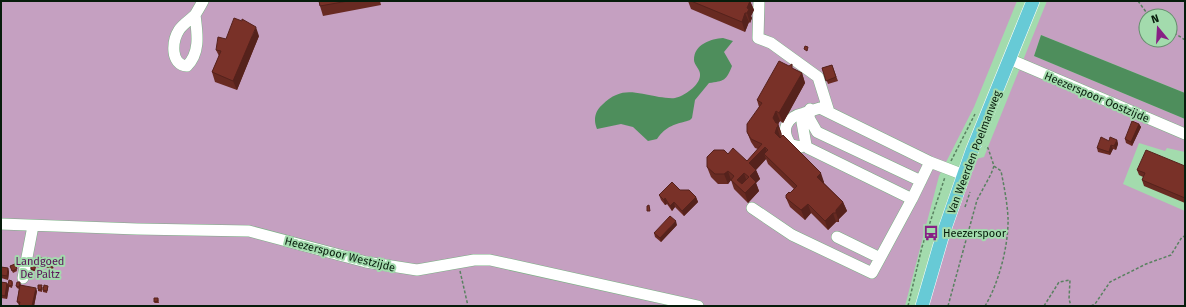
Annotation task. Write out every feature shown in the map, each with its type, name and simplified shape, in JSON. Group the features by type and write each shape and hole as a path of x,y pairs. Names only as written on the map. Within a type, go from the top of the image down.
{"main road":[{"name":"Van Weerden Poelmanweg","path":"922,306 943,234 964,175 1033,1"}],"street":[{"path":"195,15 203,1"},
{"path":"759,1 758,38 771,44 818,77 829,112"},
{"name":"Heezerspoor Oostzijde","path":"1009,59 1185,134"},
{"path":"806,145 801,147 791,145 784,131 785,126 794,116 820,108 930,162 964,175"},
{"path":"807,111 802,122 806,145 808,148 912,199"},
{"path":"807,111 809,118 818,132 921,181"},
{"path":"752,208 792,235 872,273 930,162"},
{"name":"Heezerspoor Westzijde","path":"1,224 249,231 366,262 405,269 417,270 459,264 474,260 490,260 698,306"},
{"path":"23,278 33,226"},
{"path":"837,237 880,258"}],"path":[{"path":"908,306 927,232 948,169 975,113"},
{"path":"984,147 988,148 994,166 1001,171 1008,218 1007,234 1001,268 991,297 985,306"},
{"path":"948,306 977,200 994,166"},
{"path":"933,214 938,215"},
{"path":"927,232 932,234"},
{"path":"1091,306 1095,304 1110,282 1146,264 1171,255 1182,237 1185,236"},
{"path":"459,264 468,306"},
{"path":"1044,306 1059,282 1070,280 1069,299 1071,306"}],"green space":[{"name":"Landgoed De Paltz","path":"1,1 1017,1 974,107 939,176 905,306 1,306"},
{"path":"1047,1 1185,1 1185,93 1041,35 1034,56 1185,119 1185,152 1167,148 1165,151 1139,143 1123,184 1185,211 1185,306 925,306 941,245 976,159 984,157"}],"shaded area":[{"path":"1041,35 1185,93 1185,119 1034,56"},
{"path":"723,38 733,41 724,52 732,66 728,75 724,79 718,82 709,83 695,100 692,118 690,120 671,126 657,139 648,141 633,127 621,124 597,129 595,116 598,110 609,99 616,95 629,92 673,98 679,97 687,92 695,86 700,78 700,72 694,60 697,50 704,43"}],"building":[{"path":"319,1 348,1 320,6"},
{"path":"691,1 750,1 747,8 749,9 747,13 745,13 742,22"},
{"path":"234,18 242,21 242,19 256,27 233,81 212,72 221,51 216,50 218,37 226,39"},
{"path":"805,46 808,47 807,51 804,49"},
{"path":"779,61 789,66 792,64 792,68 802,73 779,113 776,111 773,118 776,123 778,123 778,127 775,133 780,138 783,135 821,173 817,177 843,202 836,210 836,213 833,213 825,221 808,204 801,210 786,198 786,195 797,186 764,154 768,150 765,147 749,163 756,170 750,176 756,182 745,193 731,180 734,176 728,171 724,174 715,174 707,167 707,157 714,150 724,150 728,154 733,148 747,161 762,144 751,139 747,132 747,124 762,103 757,100","holes":["744,173 749,177 742,184 737,180"]},
{"path":"832,65 836,77 826,81 822,68"},
{"path":"1132,121 1139,124 1131,142 1125,139"},
{"path":"1101,137 1109,141 1110,137 1117,140 1114,146 1111,145 1109,152 1097,148"},
{"path":"1146,150 1185,166 1185,198 1142,180 1145,173 1137,170"},
{"path":"672,182 680,190 689,190 696,197 682,211 674,202 670,206 665,198 664,200 659,195"},
{"path":"649,205 650,211 647,211 647,206"},
{"path":"670,216 676,221 660,238 654,233"},
{"path":"36,257 48,258 48,264 35,263"},
{"path":"15,264 17,269 12,271 10,266"},
{"path":"31,264 35,265 35,270 31,269"},
{"path":"49,266 53,267 52,272 48,271"},
{"path":"1,267 8,268 7,276 1,275"},
{"path":"9,280 12,281 12,286 8,285"},
{"path":"1,282 7,283 5,296 1,295"},
{"path":"17,282 20,282 19,287 16,286"},
{"path":"20,285 36,288 32,306 19,306 20,302 17,302"},
{"path":"38,285 42,285 41,290 38,289"},
{"path":"44,285 48,286 47,291 43,290"},
{"path":"154,298 158,298 158,301 154,302"}],"place":[{"name":"Heezerspoor","path":"931,233"}]}
